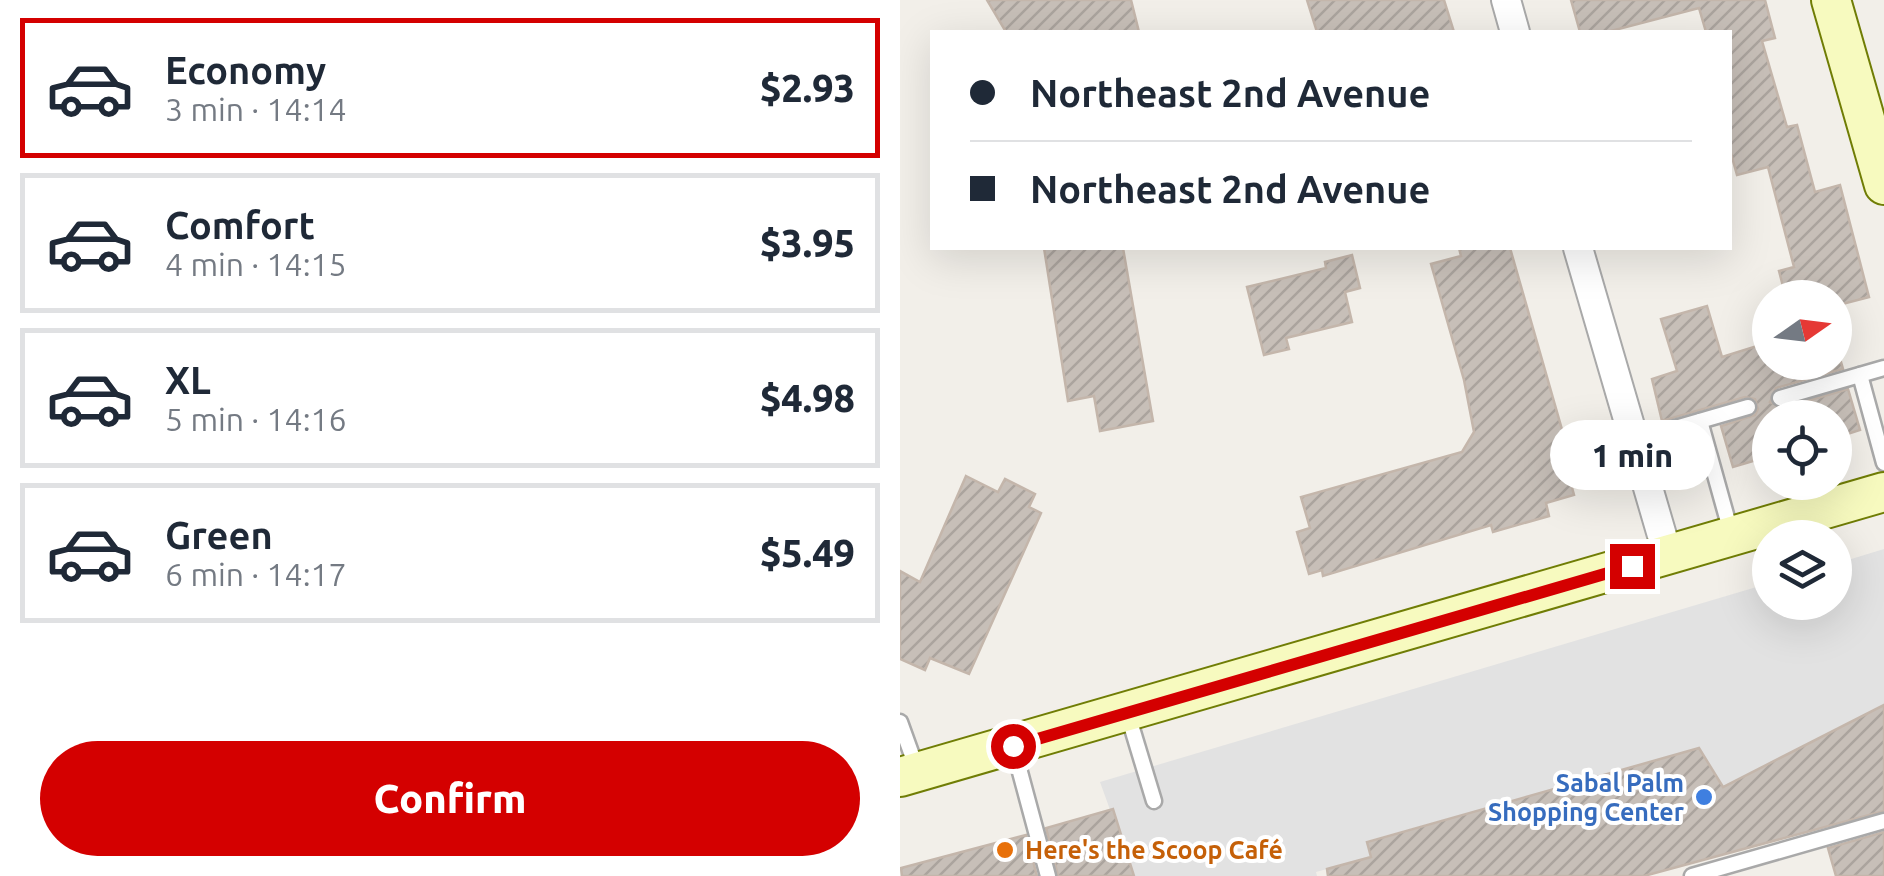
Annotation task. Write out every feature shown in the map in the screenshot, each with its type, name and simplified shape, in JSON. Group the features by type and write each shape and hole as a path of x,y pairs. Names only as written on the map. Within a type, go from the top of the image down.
{"main road":[{"path":"1831,0 1884,183"},
{"path":"909,775 1884,492"}],"street":[{"path":"1506,0 1514,30"},
{"path":"1579,250 1668,556"}],"lane":[{"path":"1780,398 1884,368"},
{"path":"1860,375 1884,463"},
{"path":"1634,440 1748,407"},
{"path":"1700,421 1732,536"},
{"path":"1128,712 1154,801"},
{"path":"900,722 909,775"},
{"path":"1013,746 1048,876"},
{"path":"1692,876 1884,821"}],"shaded area":[{"path":"1884,549 1884,705 1723,787 1699,748 1367,841 1371,857 1316,872 1317,876 1134,876 1100,782 1752,588 1752,620 1852,620 1852,559"}],"building":[{"path":"987,0 1131,0 1138,30 1005,30"},
{"path":"1307,0 1444,0 1453,30 1316,30"},
{"path":"1571,0 1765,0 1775,38 1762,41 1787,127 1797,125 1815,192 1840,185 1869,297 1852,302 1852,280 1781,280 1779,271 1794,267 1768,167 1737,175 1732,157 1732,30 1705,30 1699,8 1615,30 1579,30"},
{"path":"1044,250 1123,250 1153,421 1100,431 1094,396 1068,401"},
{"path":"1460,250 1511,250 1573,468 1567,469 1574,495 1546,503 1549,516 1493,532 1491,525 1323,576 1322,570 1309,574 1297,532 1310,528 1301,497 1462,452 1474,432 1464,380 1431,264 1461,256"},
{"path":"1352,255 1360,288 1345,292 1352,322 1286,338 1289,349 1264,355 1247,287 1326,268 1325,262"},
{"path":"1707,306 1722,357 1752,348 1752,380 1804,380 1776,388 1771,400 1745,397 1662,421 1652,379 1677,371 1661,319"},
{"path":"1848,389 1851,400 1810,400"},
{"path":"1852,403 1860,430 1852,433"},
{"path":"1752,416 1752,461 1733,467 1721,426"},
{"path":"966,476 998,492 1005,479 1035,494 1029,507 1041,513 969,674 930,658 925,670 900,659 900,571 920,582"},
{"name":"Sabal Palm Shopping Center","path":"1884,705 1884,811 1644,876 1328,876 1327,869 1371,857 1367,842 1699,748 1723,787"},
{"path":"1113,809 1134,876 1058,876 1046,828"},
{"path":"1884,832 1884,876 1836,876 1828,848"},
{"path":"1026,835 1037,876 902,876 901,868"}],"place":[{"name":"Sabal Palm Shopping Center","path":"1704,797"},
{"name":"Here's the Scoop Café","path":"1005,850"}],"route":[{"path":"1013,746 1632,566"}]}
